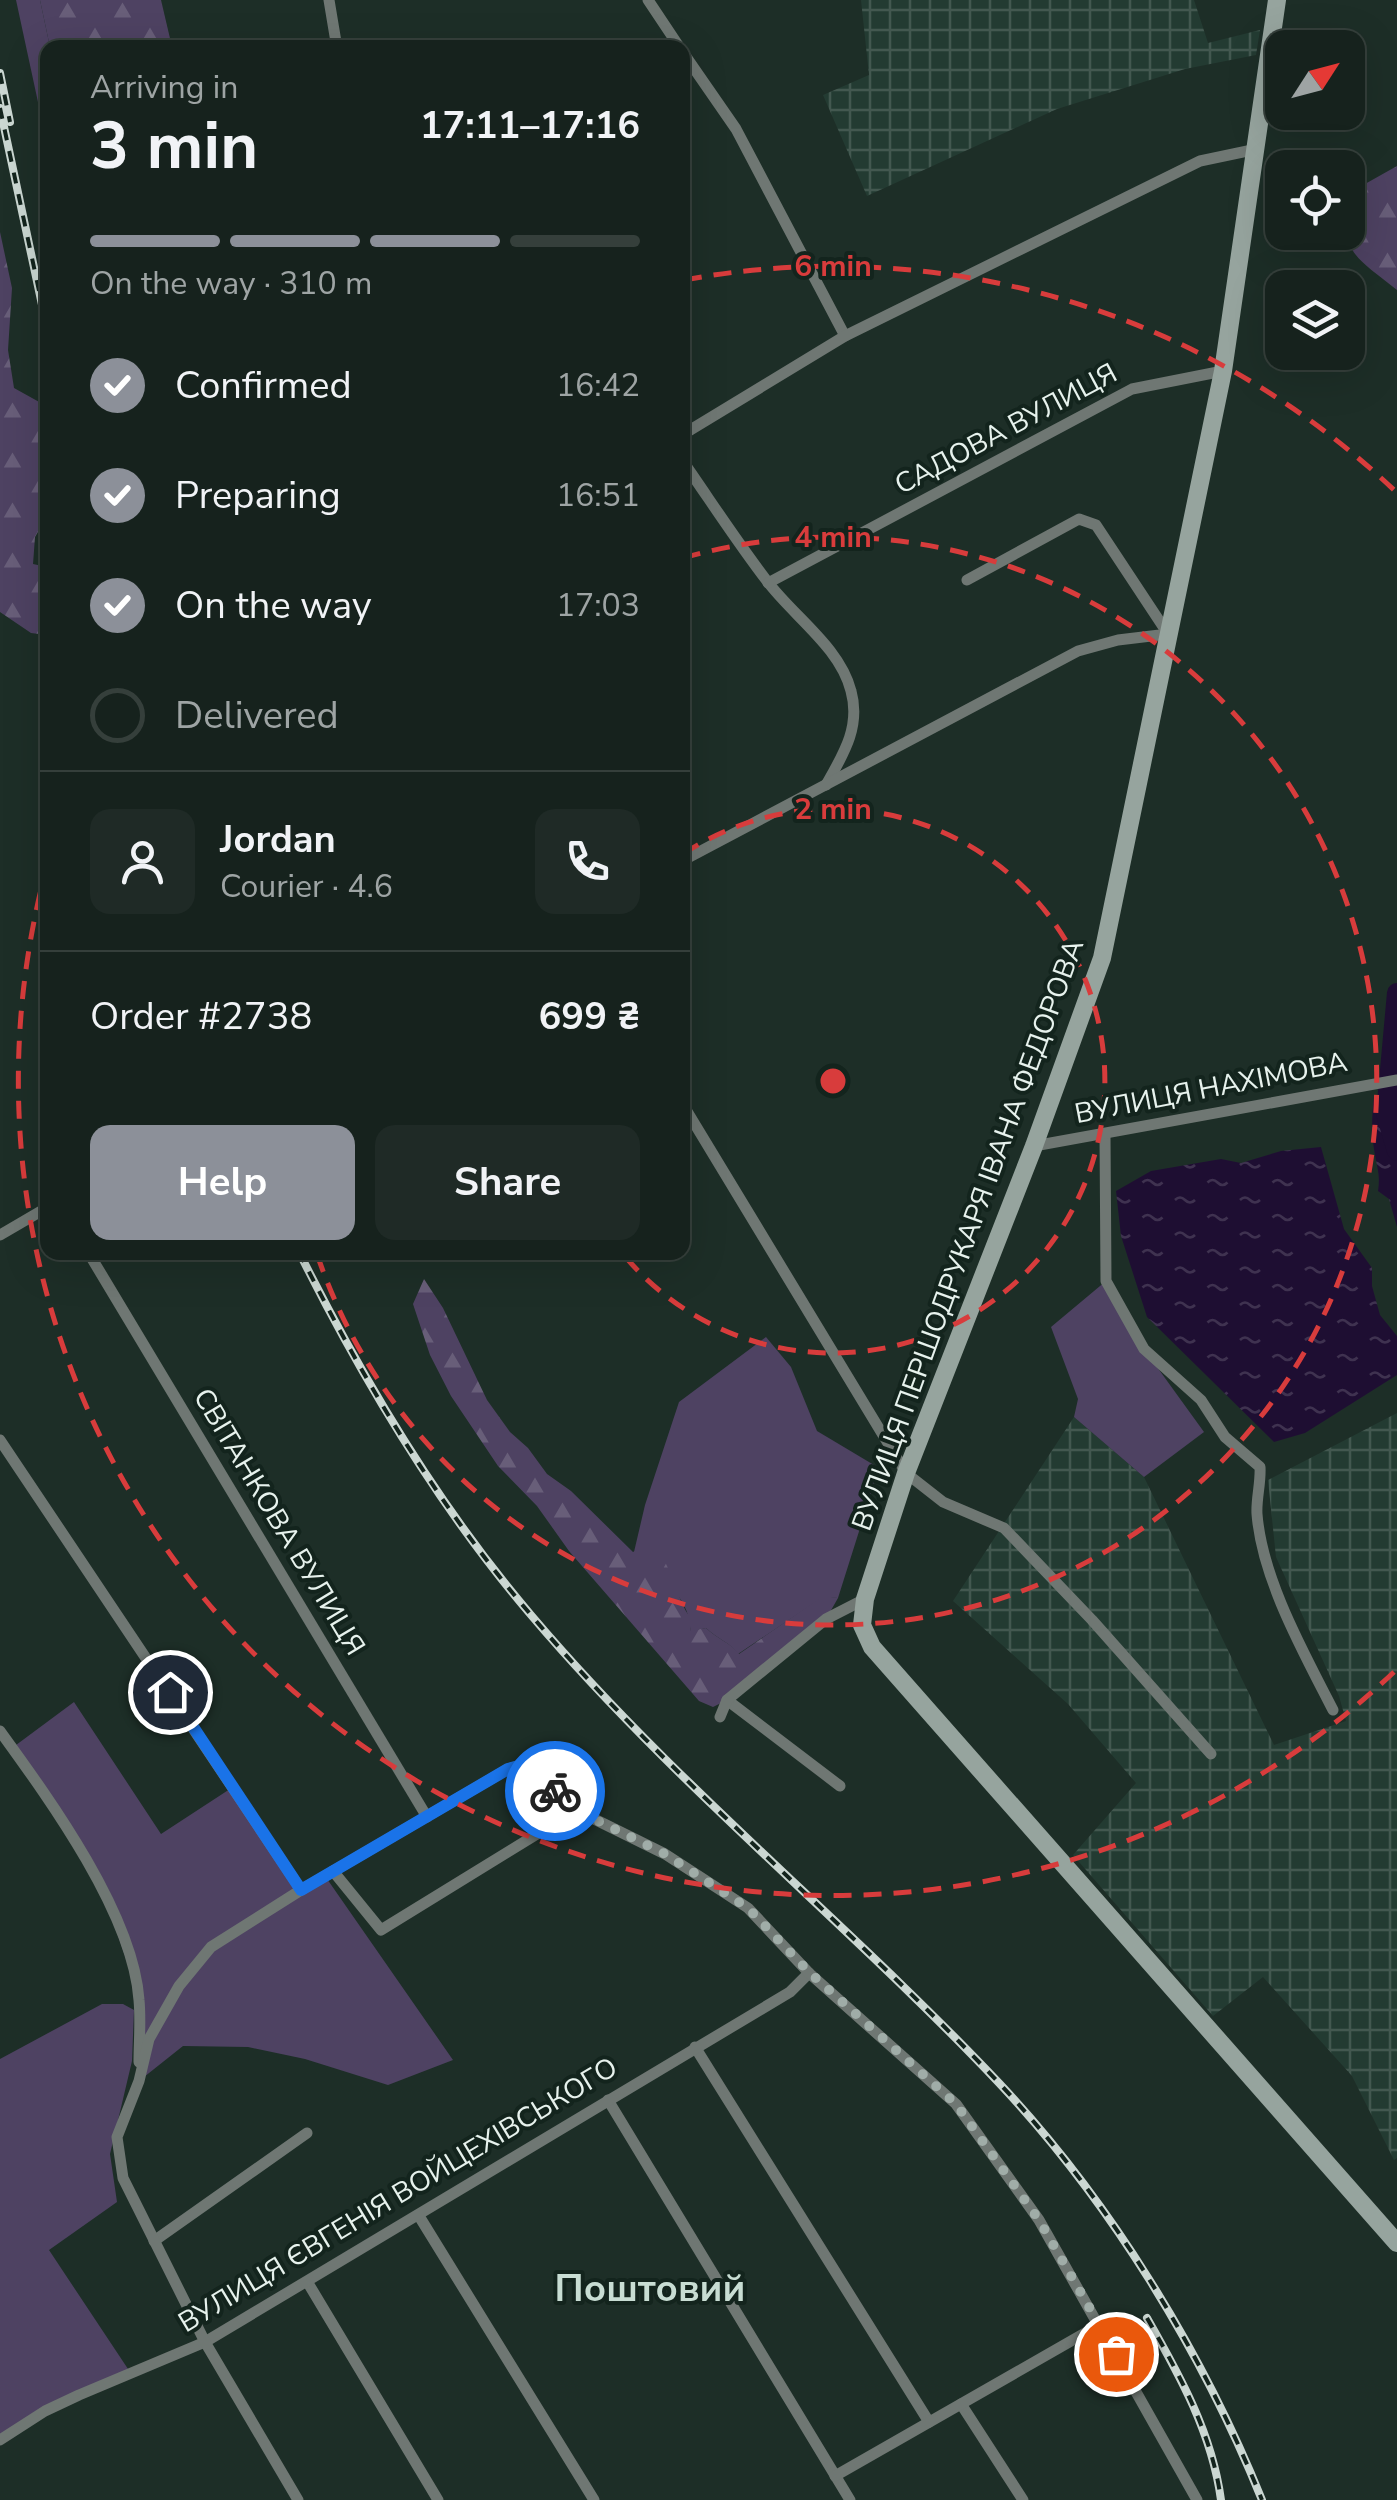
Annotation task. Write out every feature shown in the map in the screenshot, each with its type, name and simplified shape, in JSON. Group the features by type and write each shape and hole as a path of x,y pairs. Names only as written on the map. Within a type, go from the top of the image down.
{"street":[{"path":"329,0 336,40"},
{"path":"648,0 675,40"},
{"name":"ВУЛИЦЯ ПЕРШОДРУКАРЯ ІВАНА ФЕДОРОВА","path":"1277,0 1223,371 1102,958 1034,1146 906,1473 862,1624 872,1647 1397,2243"},
{"path":"690,62 736,129 845,336"},
{"path":"690,431 845,336 1200,161 1257,148"},
{"name":"САДОВА ВУЛИЦЯ","path":"768,583 1132,389 1223,371"},
{"path":"690,471 768,583 837,662 851,690 854,715 850,742 826,785"},
{"path":"690,857 1078,652 1118,640 1168,634 1096,525 1079,519 968,580"},
{"name":"ВУЛИЦЯ НАХІМОВА","path":"1034,1146 1397,1080"},
{"path":"690,1116 906,1473 943,1502 1004,1528 1211,1754"},
{"path":"1105,1134 1106,1282 1144,1349 1201,1400 1225,1437 1260,1467 1257,1512 1269,1562 1300,1646 1333,1710"},
{"path":"0,1235 40,1212"},
{"name":"СВІТАНКОВА ВУЛИЦЯ","path":"93,1260 427,1817"},
{"path":"0,1440 301,1890"},
{"path":"720,1717 727,1700 826,1619 866,1600"},
{"path":"727,1700 840,1786"},
{"path":"0,1730 99,1880 126,1949 139,1998 139,2081"},
{"path":"298,2500 205,2342 123,2178 117,2137 139,2081 149,2038 179,1986 211,1947 508,1769 526,1764 576,1810 665,1854 748,1908 809,1972 956,2104 1039,2220 1197,2500"},
{"path":"333,1872 381,1930 576,1810"},
{"name":"ВУЛИЦЯ ЄВГЕНІЯ ВОЙЦЕХІВСЬКОГО","path":"0,2440 62,2403 205,2342 308,2283 790,1992 809,1972"},
{"path":"695,2047 929,2422"},
{"path":"608,2100 850,2500"},
{"path":"154,2240 307,2134"},
{"path":"418,2216 594,2500"},
{"path":"308,2283 438,2500"},
{"path":"835,2476 1100,2325"},
{"path":"961,2404 1022,2500"}],"shaded area":[{"path":"861,0 1194,0 1208,43 1260,30 1256,55 1185,69 1057,109 867,196 823,95 869,75"},
{"path":"1397,1413 1394,2160 1352,2076 1263,1977 1213,2016 1073,1855 1136,1783 1068,1704 953,1601 1074,1417 1144,1477 1274,1745 1346,1721 1339,1696 1276,1557 1268,1480"}],"green space":[{"path":"16,0 40,0 49,40 40,40 40,111"},
{"path":"40,0 161,0 170,40 49,40"},
{"path":"1397,166 1397,290 1353,250 1365,250 1365,184"},
{"path":"0,232 12,288 8,350 14,388 40,402 40,528 35,537 33,564 40,566 40,634 31,633 0,612"},
{"path":"424,1279 443,1308 487,1400 510,1432 547,1474 571,1491 633,1552 641,1548 659,1552 691,1619 690,1631 706,1628 739,1654 823,1596 838,1598 826,1619 727,1700 713,1707 699,1701 569,1551 537,1506 498,1466 451,1396 430,1355 413,1304"},
{"path":"1106,1281 1144,1349 1204,1432 1144,1477 1074,1417 1078,1399 1051,1327"},
{"path":"766,1337 791,1367 817,1431 879,1468 838,1598 823,1597 738,1654 706,1628 690,1632 686,1608 679,1597 634,1552 679,1402"},
{"path":"74,1702 161,1834 233,1787 301,1889 325,1876 453,2060 388,2085 305,2059 248,2047 183,2046 139,2081 139,1997 99,1880 12,1748"},
{"path":"102,2004 123,2004 134,2010 132,2061 110,2154 117,2202 49,2250 132,2375 79,2395 0,2440 0,2059"}],"water":[{"path":"1396,1092 1397,1227 1389,1199 1378,1191 1372,1129 1374,1097"},
{"path":"1321,1147 1344,1229 1372,1268 1372,1286 1380,1315 1397,1336 1397,1375 1305,1433 1274,1442 1147,1317 1121,1236 1116,1191 1151,1171 1221,1159 1241,1163 1281,1151"}],"waterway":[{"path":"1397,993 1386,1114 1397,1151"}],"railway":[{"path":"0,73 10,122"},
{"path":"0,108 40,296"},
{"path":"303,1260 404,1441 465,1530 531,1615 643,1737 999,2083 1078,2177 1115,2227 1181,2333 1262,2500"},
{"path":"1147,2318 1183,2383 1202,2428 1221,2500"}],"way so far":[{"path":"555,1791 576,1810 665,1854 748,1908 809,1972 956,2104 1039,2220 1116,2354"}],"district":[{"name":"Поштовий","path":"650,2288"}],"route":[{"path":"170,1692 301,1890 508,1769 526,1764 555,1791"}]}
